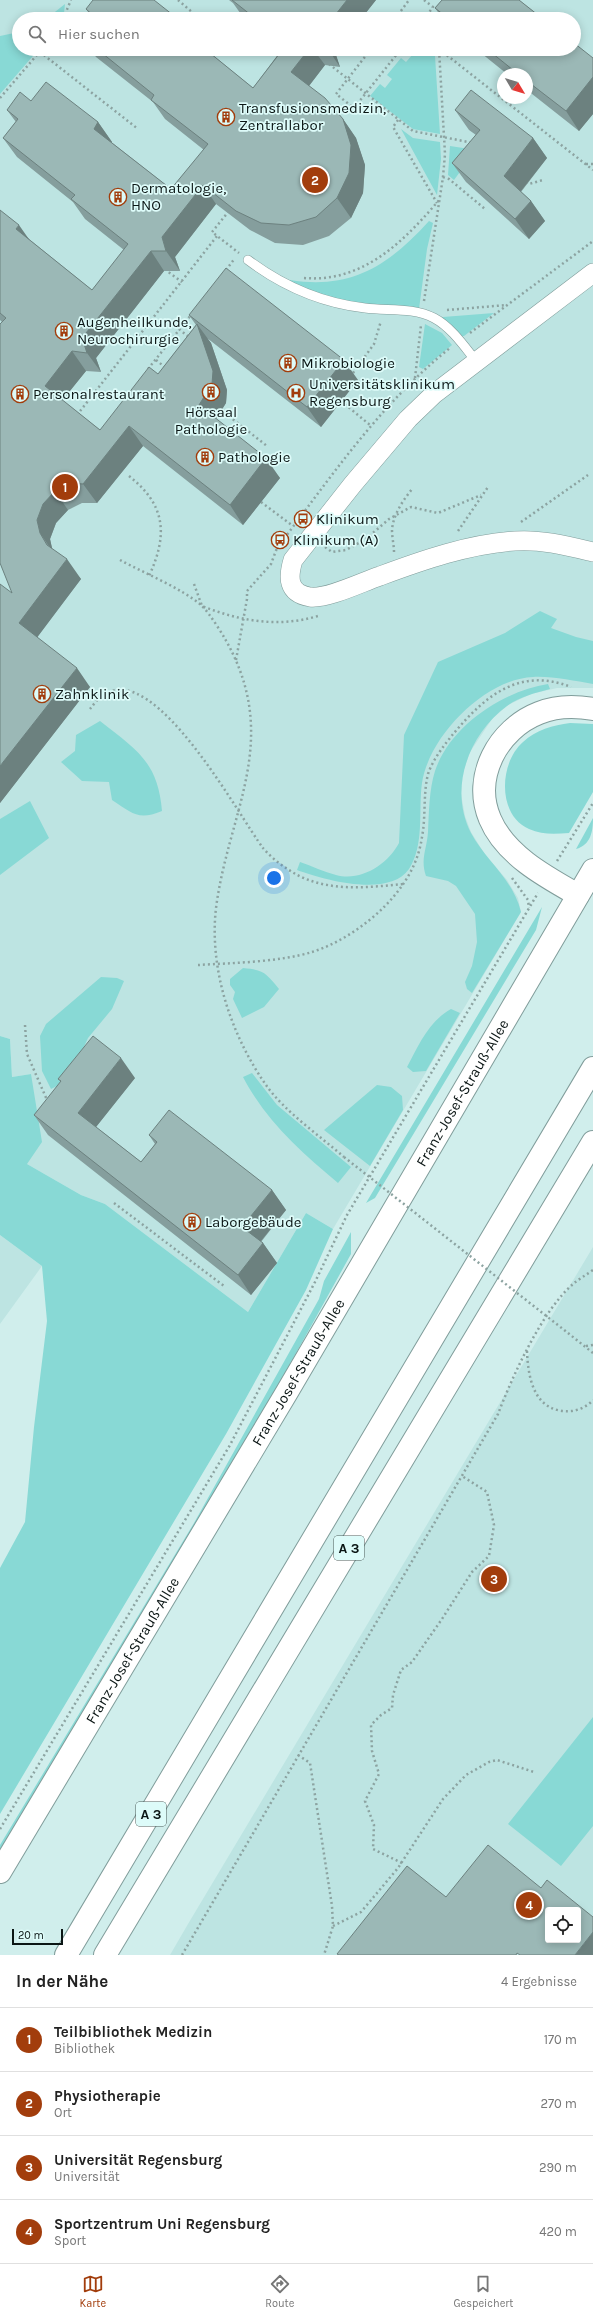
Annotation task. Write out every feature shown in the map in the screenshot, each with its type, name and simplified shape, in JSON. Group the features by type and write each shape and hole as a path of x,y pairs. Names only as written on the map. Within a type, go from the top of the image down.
{"main road":[{"path":"578,895 547,878 516,854 490,820 483,788 485,772 501,742 516,726 539,713 563,708 593,709"},
{"name":"Franz-Josef-Strauß-Allee","path":"0,1872 260,1437 593,870"},
{"name":"A 3","path":"66,1955 593,1068"},
{"name":"A 3","path":"104,1955 593,1142"}],"street":[{"path":"593,273 476,361 434,394 408,418 294,560 288,575 292,586 299,594 311,597 327,594 396,570 470,548 516,541 559,544 593,552"}],"lane":[{"path":"248,260 282,283 314,297 348,306 422,313 435,318 445,326 476,361"}],"path":[{"path":"66,12 71,0"},
{"path":"178,0 192,12"},
{"path":"400,12 410,0"},
{"path":"424,0 433,7 429,12"},
{"path":"0,98 37,56"},
{"path":"45,56 138,129"},
{"path":"366,56 336,94 354,108 395,56"},
{"path":"415,378 427,270 444,177 444,137 439,56"},
{"path":"448,56 593,170"},
{"path":"329,64 347,80 413,131 477,144"},
{"path":"398,120 393,126 437,203"},
{"path":"586,164 593,164"},
{"path":"444,177 449,179 485,209"},
{"path":"523,179 529,184 543,180"},
{"path":"301,277 338,275 379,257 408,236 440,199"},
{"path":"232,208 212,232 248,260"},
{"path":"74,419 217,236"},
{"path":"226,271 239,253"},
{"path":"169,269 167,271 182,282"},
{"path":"422,313 508,305"},
{"path":"353,372 374,344 384,309"},
{"path":"147,371 193,312"},
{"path":"179,329 193,340"},
{"path":"156,360 169,371"},
{"path":"341,401 370,426"},
{"path":"221,410 267,446"},
{"path":"515,526 588,475"},
{"path":"130,476 139,484 156,506 162,526 161,546 149,576"},
{"path":"443,556 481,495 488,487"},
{"path":"396,570 392,529 396,515 403,500 413,488"},
{"path":"311,538 332,552 346,550 366,539 396,515 411,507 438,513 481,495"},
{"path":"261,502 293,526"},
{"path":"120,560 202,606 244,620 264,623 286,622 324,614"},
{"path":"194,584 202,606 226,641 236,660 247,690 252,718 252,742 248,774 225,861 216,908 215,938 217,964 228,1012 246,1052 267,1087 290,1110 344,1157 593,1353"},
{"path":"236,660 244,620 247,591"},
{"path":"198,965 289,956 312,952 334,944 383,908 404,884 414,866 422,837 428,773 444,745 471,713 492,694 518,682 539,680 557,682 576,689"},
{"path":"90,708 106,693 120,691 135,693 150,701 168,715 190,739 265,850 286,868 306,879 332,886 365,888 404,884"},
{"path":"0,1829 230,1445 315,1282 347,1215 547,878 593,804"},
{"path":"25,1025 27,1054 46,1100"},
{"path":"114,1203 224,1286"},
{"path":"182,1955 498,1414 527,1350 549,1312 572,1285 593,1270"},
{"path":"586,1346 593,1345"},
{"path":"527,1350 530,1382 538,1396 549,1407 562,1412 577,1410 593,1400"},
{"path":"402,1863 373,1849 374,1825 365,1801 379,1774 372,1751 371,1725 381,1715 392,1708 393,1695 401,1670 412,1662 472,1572 489,1556 494,1525 486,1492 462,1476"},
{"path":"298,1755 310,1763 332,1906 333,1926 324,1955"},
{"path":"333,1926 361,1912 402,1863 443,1799 466,1775 489,1762 497,1760 534,1772"}],"shaded area":[{"name":"Universitätsklinikum Regensburg","path":"0,0 593,0 593,688 557,688 531,694 508,705 492,719 470,752 462,775 461,794 465,816 471,832 484,853 507,880 518,898 521,912 333,1229 306,1213 248,1312 105,1204 81,1195 27,1164 31,1074 12,1077 10,1039 0,1036"},
{"path":"65,4 64,12 55,12"},
{"path":"12,33 12,56 33,56 0,94 0,36"},
{"path":"411,56 435,56 440,134 413,129 370,96 380,84 385,88 392,79 387,75 401,58 406,62"},
{"path":"401,129 413,138 440,142 441,159 437,195"},
{"path":"450,146 476,150 454,180 448,175"},
{"path":"429,221 433,223 427,249 419,309 343,303 288,284 290,280 312,282 332,281 351,277 368,271 384,262 399,250"},
{"path":"494,313 464,336 460,336 441,319 443,317"},
{"path":"425,324 442,333 452,345 423,369 419,367"},
{"path":"540,611 557,619 551,628 576,637 593,641 593,684 548,677 533,677 515,680 496,688 479,699 462,713 448,729 436,747 427,765 422,783 420,827 417,849 409,869 400,878 387,883 372,885 356,884 339,882 297,870 300,862 336,875 355,876 373,870 388,858 399,843 404,735 438,662 505,633"},
{"path":"548,684 550,689 517,700 507,706 494,718 482,731 466,763 462,780 464,816 477,843 512,890 521,912 472,993 467,989 465,982 472,966 477,942 475,914 456,886 448,881 426,876 424,870 433,778 442,755 453,739 480,713 513,694"},
{"path":"100,721 125,740 143,758 156,780 160,794 162,811 147,815 130,812 112,800 109,782 82,781 61,762 75,751 76,735"},
{"path":"570,723 593,724 593,792 569,833 549,834 534,831 519,822 511,812 507,801 505,788 509,762 515,751 533,734 557,725"},
{"path":"30,801 49,838 0,875 0,819"},
{"path":"593,818 592,832 588,841 576,849"},
{"path":"542,907 536,930 375,1198 366,1203"},
{"path":"243,968 264,973 279,989 264,1007 242,1018 233,999 235,992 230,985 230,979"},
{"path":"101,977 117,978 124,981 112,1009 88,1038 71,1075 61,1084 51,1089 42,1071 40,1036 46,1024"},
{"path":"451,1009 460,1013 426,1071 413,1072 407,1067 420,1042 436,1020"},
{"path":"0,1036 10,1039 12,1077 31,1074 42,1142 27,1164 81,1195 105,1204 248,1312 306,1213 333,1229 306,1290 226,1434 0,1814 0,1568 25,1522 34,1427 47,1321 42,1266 0,1235"},
{"path":"252,1073 277,1105 351,1167 338,1183 297,1147 262,1108 243,1077"},
{"path":"377,1085 391,1087 402,1096 403,1110 370,1166 324,1130"},
{"path":"351,1232 351,1254 259,1420 0,1861 0,1845 194,1523 319,1299 324,1281"},
{"path":"0,1235 42,1266 0,1324"},
{"path":"593,1247 593,1955 170,1955 188,1924"},
{"path":"593,1717 593,1826 561,1866 508,1824"}],"building":[{"path":"93,0 154,0 169,12 89,12 86,9"},
{"path":"232,0 347,0 338,12 247,12"},
{"path":"442,0 519,0 534,12 440,12 435,8"},
{"path":"581,49 593,58 593,77 566,111 533,86 533,68 511,68 496,56 581,56"},
{"path":"106,56 214,56 253,88 278,56 304,56 291,72 325,98 343,119 351,145 349,173 337,198 316,217 289,225 261,223 236,211 203,185 162,237 166,251 151,251 82,338 87,353 72,351 45,386 100,430 149,367 158,374 197,324 213,371 212,384 199,405 266,458 230,505 129,426 83,484 68,483 55,491 43,504 37,520 40,533 47,545 67,559 19,623 77,668 0,766 0,584 12,593 0,563 0,324 6,318 0,313 0,210 19,225 16,229 92,290 128,244 71,199 75,195 3,138 18,119 7,110 20,92 31,101 46,82 98,122 94,129 171,189 208,144 151,100 154,95"},
{"path":"471,90 533,138 504,176 531,201 515,219 452,163 480,130 455,110"},
{"name":"Mikrobiologie","path":"226,268 344,360 307,407 189,315"},
{"path":"93,1036 121,1058 78,1113 141,1162 157,1142 149,1135 169,1110 272,1190 242,1227 263,1243 238,1275 34,1115 61,1081 58,1079"},
{"path":"488,1845 541,1888 547,1880 581,1907 545,1907 545,1943 581,1943 581,1907 593,1917 593,1932 575,1955 520,1955 517,1953 516,1955 337,1954 407,1866 446,1897"}],"place":[{"name":"Transfusionsmedizin, Zentrallabor","path":"226,117"},
{"name":"Physiotherapie","path":"315,180"},
{"name":"Dermatologie, HNO","path":"118,197"},
{"name":"Augenheilkunde, Neurochirurgie","path":"64,331"},
{"name":"Mikrobiologie","path":"288,363"},
{"name":"Hörsaal Pathologie","path":"211,392"},
{"name":"Universitätsklinikum Regensburg","path":"296,393"},
{"name":"Personalrestaurant","path":"20,394"},
{"name":"Pathologie","path":"205,457"},
{"name":"Teilbibliothek Medizin","path":"65,487"},
{"name":"Klinikum","path":"303,519"},
{"name":"Klinikum (A)","path":"280,540"},
{"name":"Zahnklinik","path":"42,694"},
{"name":"Laborgebäude","path":"192,1222"},
{"name":"Universität Regensburg","path":"494,1579"},
{"name":"Sportzentrum Uni Regensburg","path":"529,1905"}]}
